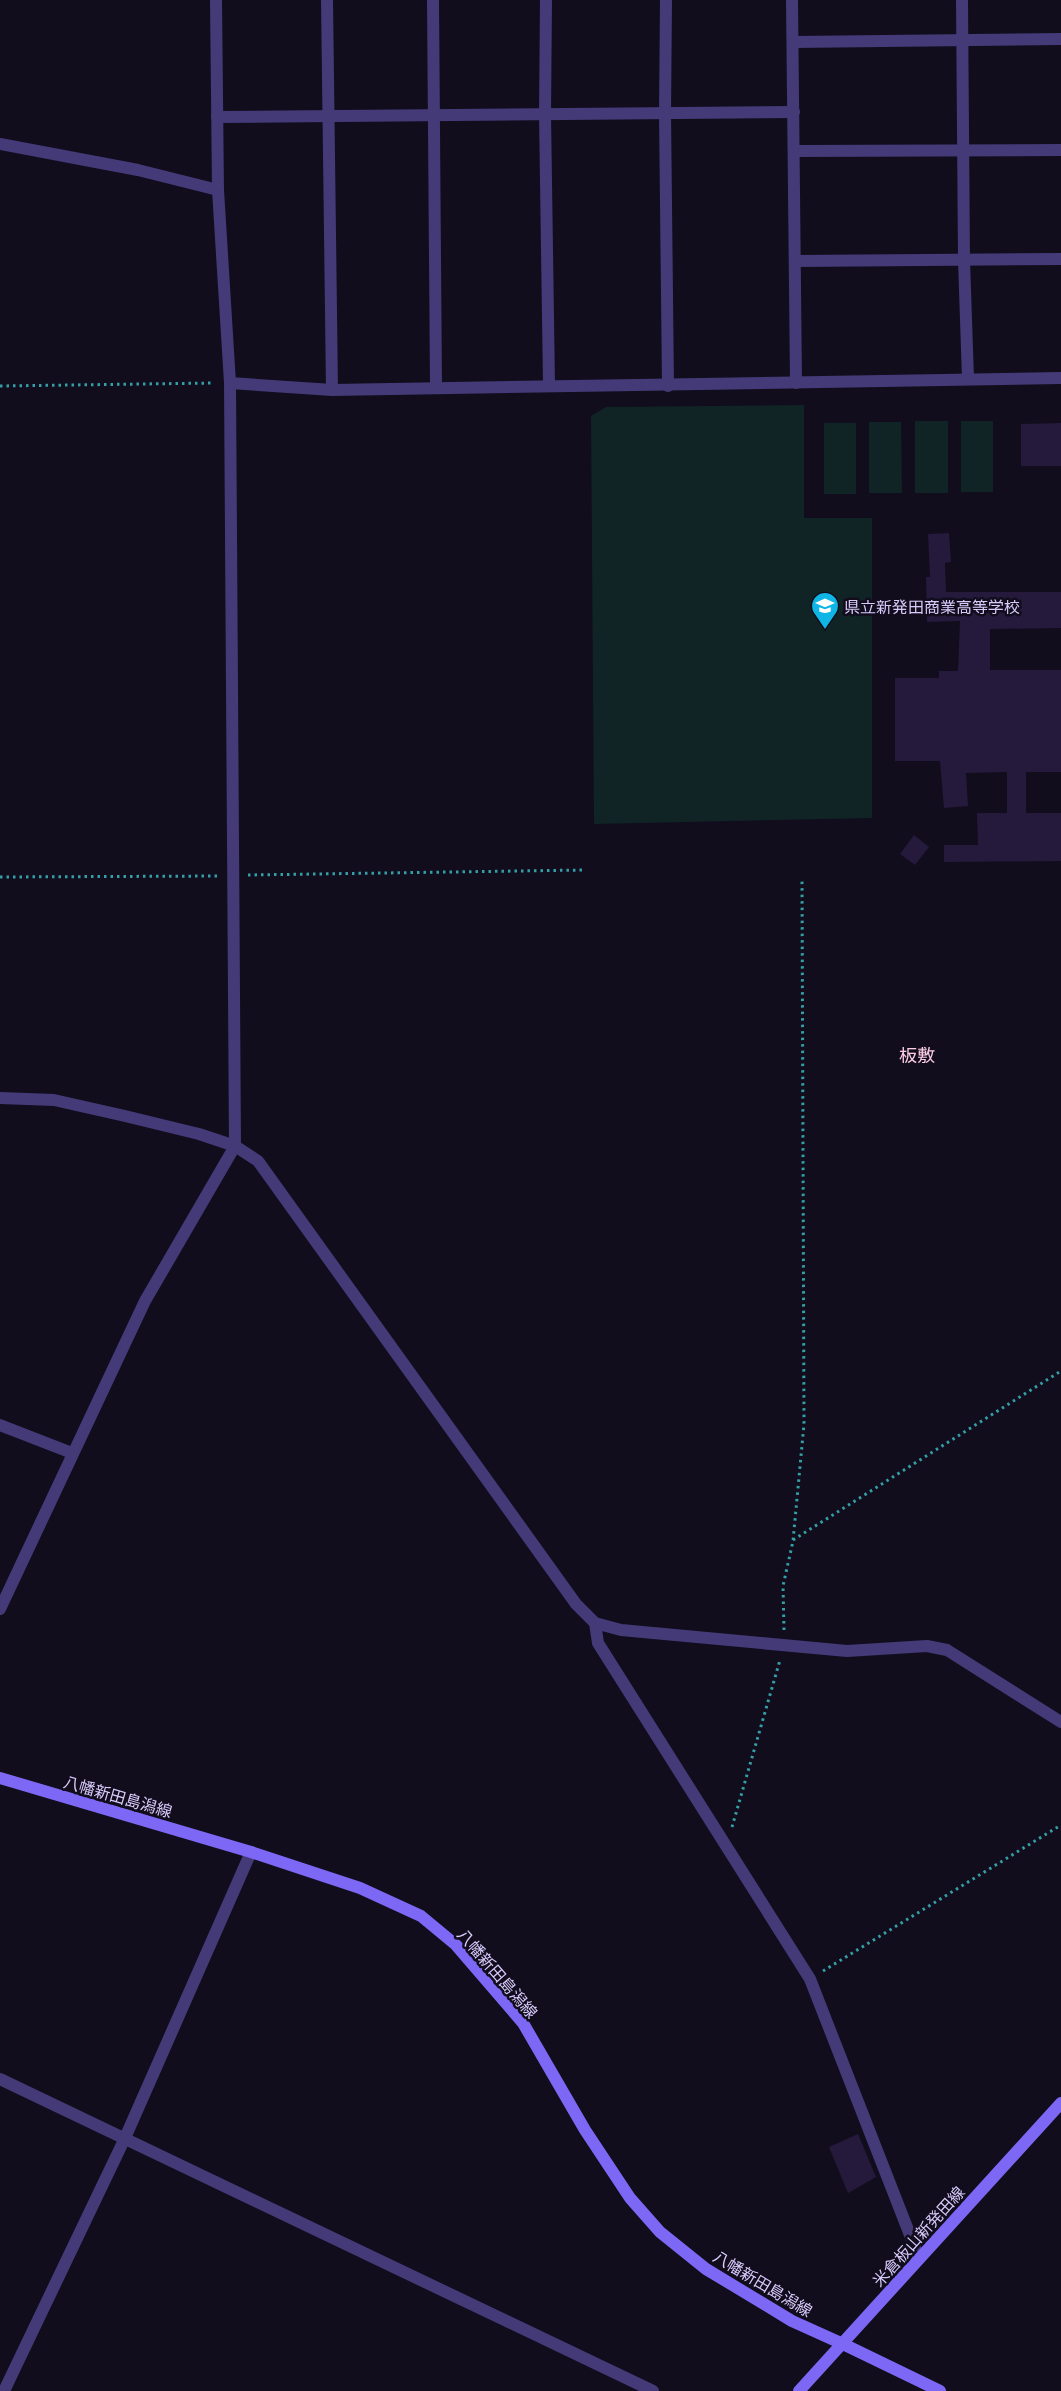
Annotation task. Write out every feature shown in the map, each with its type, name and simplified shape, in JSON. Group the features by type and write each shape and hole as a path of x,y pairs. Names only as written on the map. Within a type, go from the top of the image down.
{"main road":[{"name":"八幡新田島潟線","path":"0,1778 251,1852 360,1888 421,1916 456,1945 523,2023 585,2130 630,2198 660,2232 706,2269 792,2322 843,2344 940,2391"},
{"name":"米倉板山新発田線","path":"799,2391 1061,2103"}],"street":[{"path":"0,1610 72,1453 145,1301 235,1146 230,383 218,190 216,0"},
{"path":"327,0 332,390"},
{"path":"433,0 436,387"},
{"path":"546,0 545,114 549,385"},
{"path":"666,0 665,113 668,386"},
{"path":"792,0 796,383"},
{"path":"962,0 964,260 968,379"},
{"path":"793,42 1061,38"},
{"path":"217,117 794,112"},
{"path":"0,144 138,170 218,190"},
{"path":"794,152 1061,150"},
{"path":"796,261 1061,259"},
{"path":"230,383 332,390 549,385 668,386 1061,378"},
{"path":"0,1098 54,1100 199,1134 235,1146 258,1162 576,1604 595,1623 621,1630 847,1651 928,1646 947,1650 1061,1722"},
{"path":"0,1425 72,1453"},
{"path":"595,1623 598,1643 810,1979 919,2258"},
{"path":"4,2391 125,2138 251,1852"},
{"path":"0,2079 652,2391"}],"path":[{"path":"0,386 230,383"},
{"path":"0,877 234,876 585,870"},
{"path":"727,1845 784,1646 783,1586 793,1541 804,1424 802,880"},
{"path":"793,1541 1061,1371"},
{"path":"810,1979 1061,1825"}],"green space":[{"path":"804,405 804,518 872,518 872,818 594,824 591,416 606,407"},
{"path":"915,421 948,421 948,493 915,493"},
{"path":"961,421 993,421 993,492 961,492"},
{"path":"869,422 901,422 902,493 869,493"},
{"path":"824,423 856,423 856,494 824,494"}],"building":[{"path":"1061,423 1061,466 1021,466 1021,424"},
{"path":"949,533 951,562 945,563 946,592 1061,592 1061,628 990,629 990,670 1061,670 1061,772 1026,772 1026,813 1061,813 1061,861 944,862 944,845 978,845 977,813 1007,813 1007,772 966,773 968,806 944,808 940,761 895,761 895,678 939,678 939,671 958,671 960,621 927,622 926,577 930,577 928,534"},
{"path":"914,835 929,847 915,865 900,854"},
{"path":"858,2134 876,2177 848,2193 829,2147"}],"place":[{"name":"県立新発田商業高等学校","path":"825,630"}],"district":[{"name":"板敷","path":"917,1055"}]}
